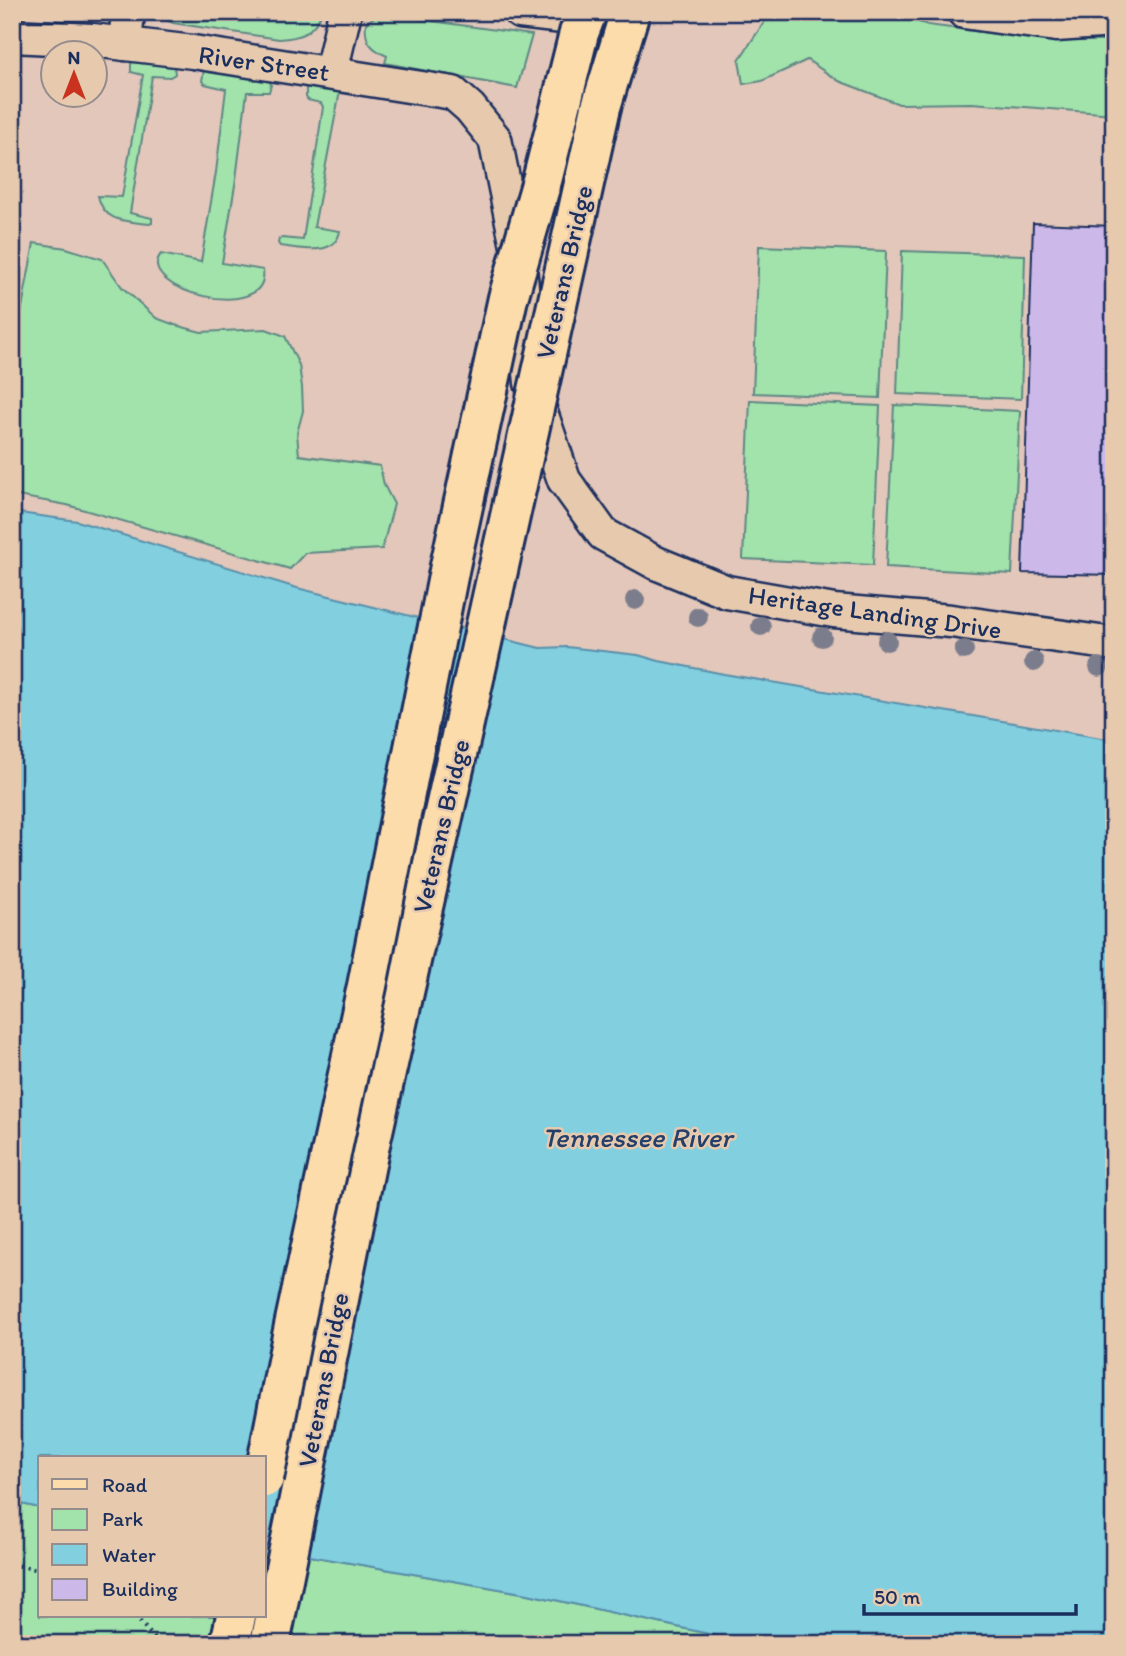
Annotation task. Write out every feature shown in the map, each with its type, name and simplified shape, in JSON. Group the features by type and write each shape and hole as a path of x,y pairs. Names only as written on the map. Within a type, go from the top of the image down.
{"main road":[{"path":"508,298 517,223 534,145 570,12"},
{"name":"Veterans Bridge","path":"266,1468 294,1325 365,999 450,566 508,298 587,12"},
{"name":"Veterans Bridge","path":"270,1644 369,1149 601,107 630,12"},
{"path":"230,1644 236,1618"}],"street":[{"path":"125,44 128,12"},
{"path":"331,72 345,12"},
{"path":"520,12 563,17 610,12"},
{"path":"964,12 1056,25 1114,21"},
{"name":"River Street","path":"12,36 125,44 331,72 453,93 470,108 495,139"},
{"name":"Heritage Landing Drive","path":"495,139 519,256 531,383 564,480 603,534 656,563 727,592 834,611 951,621 1114,644"}],"path":[{"path":"12,1564 38,1570"},
{"path":"137,1618 159,1644"}],"green space":[{"path":"155,12 322,13 310,30 294,37 279,39 173,23"},
{"path":"771,12 887,12 928,25 1050,41 1114,41 1114,114 972,103 899,104 839,81 807,60 762,81 743,84 739,60"},
{"path":"377,15 532,35 517,88 385,63 387,56 373,47 366,35 366,23"},
{"path":"131,62 174,66 175,74 170,77 152,76 130,213 152,218 152,223 149,224 124,221 111,216 101,205 98,196 122,197 143,75 131,72"},
{"path":"204,70 269,79 271,85 269,92 247,92 222,263 263,270 260,287 246,296 227,299 204,296 183,289 166,279 157,267 161,254 201,262 226,89 205,84 202,81"},
{"path":"306,86 340,91 314,227 340,231 331,245 315,249 280,246 278,243 282,238 303,240 323,107 321,103 308,100"},
{"path":"34,243 66,248 102,259 122,287 156,318 201,332 266,329 285,336 299,365 302,387 303,411 297,433 299,455 380,466 384,485 394,504 382,549 305,553 290,569 67,505 12,495 12,362"},
{"path":"759,246 886,251 880,398 753,393"},
{"path":"902,251 1025,255 1021,399 897,394"},
{"path":"750,400 880,406 873,565 743,559"},
{"path":"894,405 1020,411 1012,574 886,567"},
{"path":"12,1502 38,1508 38,1618 266,1618 266,1548 528,1594 754,1644 12,1644"}],"water":[{"name":"Tennessee River","path":"12,512 77,521 297,588 540,648 567,647 638,655 724,674 1114,740 1114,1644 754,1644 528,1594 266,1548 266,1456 38,1456 38,1508 12,1502"}],"building":[{"path":"1033,223 1114,226 1114,575 1022,573"}]}
